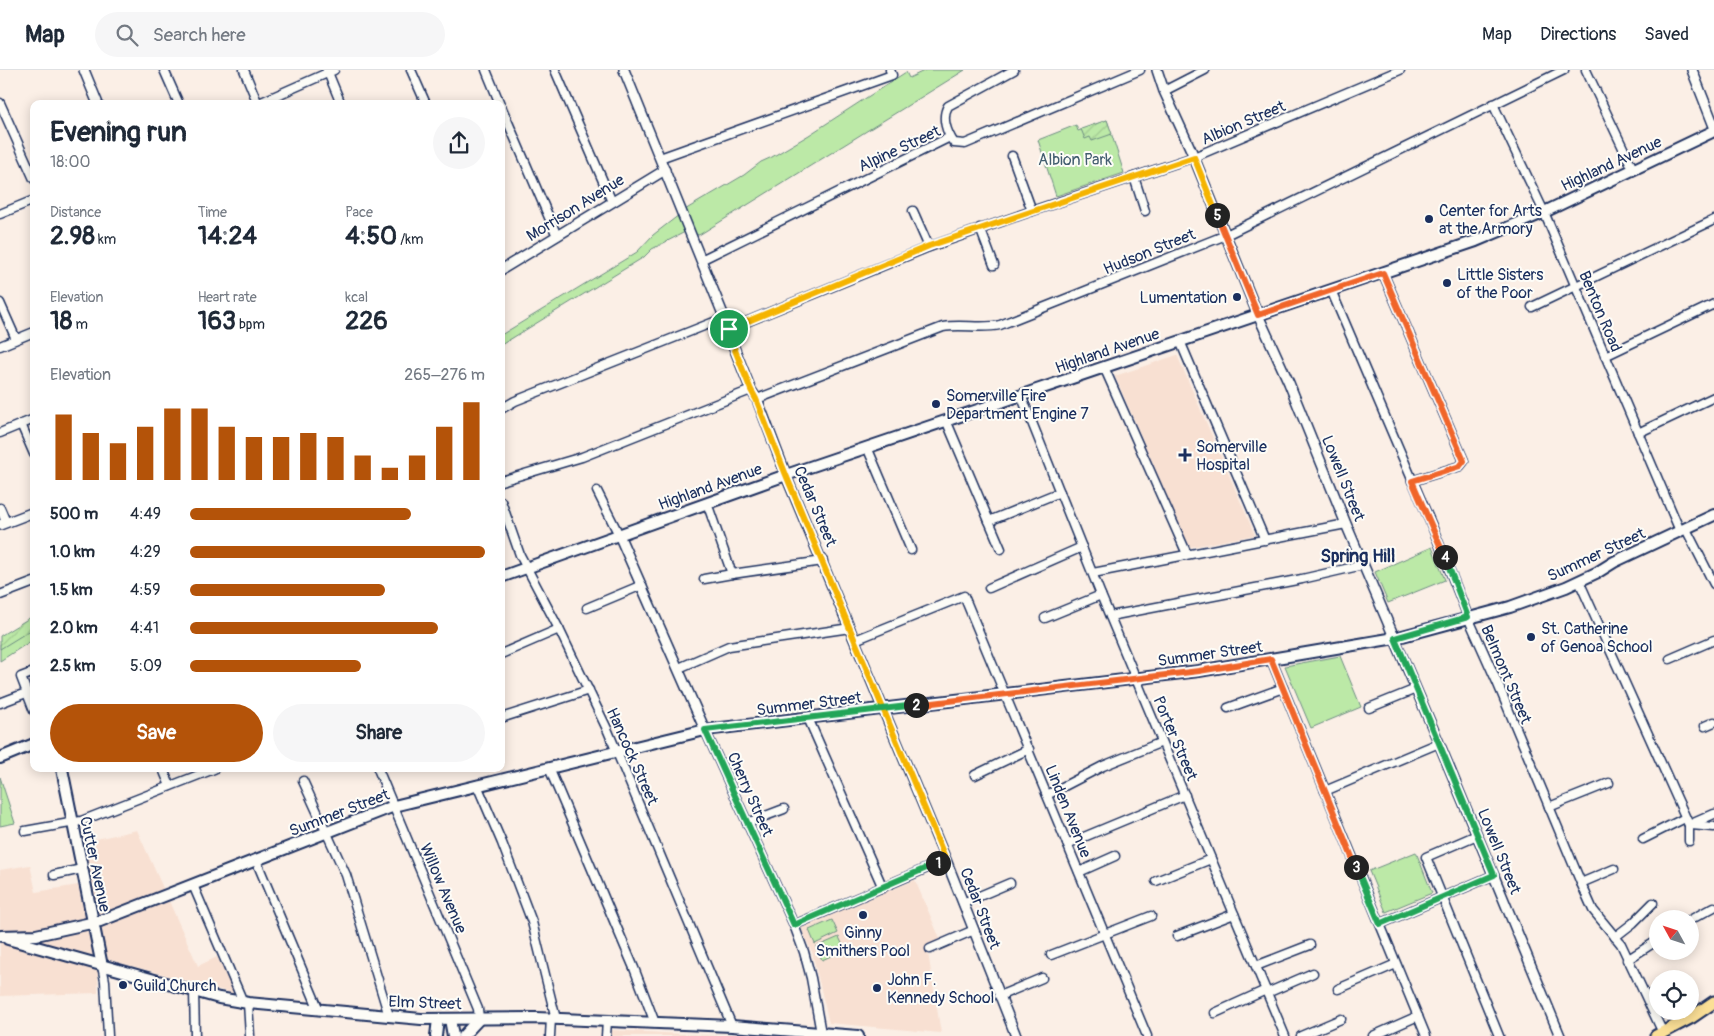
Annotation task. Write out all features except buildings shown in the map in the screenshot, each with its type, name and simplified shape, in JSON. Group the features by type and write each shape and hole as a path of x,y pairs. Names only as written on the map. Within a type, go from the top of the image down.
{"main road":[{"name":"Highland Avenue","path":"505,576 867,447 1482,239 1544,212 1714,131"},
{"name":"Summer Street","path":"0,936 36,935 93,923 394,806 705,730 1199,671 1395,638 1518,604 1578,582 1614,562 1714,515"},
{"path":"0,758 30,748"},
{"name":"Cutter Avenue","path":"63,772 102,966"},
{"name":"Elm Street","path":"0,936 219,998 246,1002 438,1020 554,1019 607,1021 732,1026 758,1032 820,1033 856,1036"},
{"path":"1660,1034 1692,1017 1714,1002"},
{"path":"463,1036 479,1019"},
{"path":"436,1036 438,1020"},
{"path":"450,1020 453,1036"}],"street":[{"path":"84,70 96,100"},
{"path":"164,70 177,100"},
{"path":"244,70 256,100"},
{"path":"411,70 424,100"},
{"path":"486,70 499,100"},
{"path":"555,70 612,202"},
{"name":"Cedar Street","path":"624,70 729,329 729,335 751,390 964,903 1016,1036"},
{"path":"660,158 892,75 890,70"},
{"path":"950,137 944,113 948,106 1014,70"},
{"name":"Alpine Street","path":"701,260 950,137 954,143 965,144 1140,70"},
{"name":"Lowell Street","path":"1157,70 1164,91 1194,157 1258,315 1300,409 1363,565 1560,1036"},
{"path":"1164,91 1204,70"},
{"name":"Albion Street","path":"729,329 929,246 1194,157 1400,70"},
{"name":"Hudson Street","path":"756,399 943,327 956,325 991,327 1000,325 1226,235 1564,70"},
{"path":"1586,70 1633,169"},
{"path":"1692,70 1714,126"},
{"path":"267,100 329,71 340,100"},
{"path":"0,103 30,170"},
{"name":"Benton Road","path":"1493,104 1544,212 1638,432 1683,530 1714,584"},
{"path":"505,115 556,236"},
{"path":"1012,156 1032,210"},
{"name":"Morrison Avenue","path":"505,268 665,170"},
{"path":"1134,177 1145,211"},
{"path":"0,214 30,202"},
{"path":"913,211 929,246"},
{"path":"1532,307 1714,220"},
{"path":"980,228 994,265"},
{"path":"1383,273 1464,461 1460,466 1412,481"},
{"name":"Belmont Street","path":"1331,290 1432,526 1468,617 1581,884 1593,910 1620,944 1660,1034"},
{"path":"0,303 16,339"},
{"path":"1606,356 1714,304"},
{"path":"505,407 515,401 724,318"},
{"path":"0,346 30,334"},
{"path":"1180,341 1265,540"},
{"path":"1104,367 1187,554"},
{"path":"505,481 582,457 751,390"},
{"name":"Porter Street","path":"1021,395 1101,595 1285,1036"},
{"path":"1638,432 1714,397"},
{"path":"946,420 1001,549"},
{"path":"0,433 30,421"},
{"path":"21,424 30,445"},
{"path":"867,447 910,550"},
{"name":"Cherry Street","path":"597,491 642,585 705,730 794,925 811,978 820,1033"},
{"path":"989,521 1060,492"},
{"path":"707,503 732,574"},
{"path":"0,508 3,523 30,513"},
{"name":"Hancock Street","path":"505,512 526,568 559,629 617,751 732,1026"},
{"path":"1092,573 1346,524"},
{"path":"989,588 1082,547"},
{"path":"704,579 823,561"},
{"path":"1110,616 1302,579 1363,565"},
{"path":"1578,582 1689,825 1689,841"},
{"path":"0,595 30,584"},
{"path":"587,608 642,585"},
{"path":"1045,618 1101,595"},
{"name":"Linden Avenue","path":"855,640 964,596 1148,1036"},
{"path":"679,668 729,646 850,628"},
{"path":"505,652 559,629"},
{"path":"1670,659 1714,640"},
{"path":"1271,659 1426,1036"},
{"path":"30,674 21,677 30,702"},
{"path":"1228,708 1283,688"},
{"path":"505,717 589,690"},
{"path":"1369,708 1416,690"},
{"path":"0,703 26,693"},
{"path":"808,718 883,888"},
{"path":"1706,726 1714,722"},
{"path":"1047,795 1103,766 1162,742"},
{"path":"1325,791 1439,743"},
{"path":"975,775 1029,749"},
{"path":"549,768 656,1023"},
{"path":"164,772 170,786"},
{"path":"25,831 81,821 206,772"},
{"name":"Willow Avenue","path":"379,772 478,1009 479,1019"},
{"path":"303,781 346,875 388,1016"},
{"path":"1549,807 1608,783"},
{"path":"476,785 502,843 532,922 554,1019 550,1036"},
{"path":"1067,844 1184,795"},
{"path":"747,822 784,809"},
{"path":"1689,825 1714,814"},
{"path":"1644,839 1685,818"},
{"path":"1689,825 1714,827"},
{"path":"1477,835 1426,857 1499,1036"},
{"path":"1079,872 1115,856"},
{"path":"1156,881 1211,859"},
{"path":"256,860 319,1010"},
{"path":"794,925 946,860"},
{"path":"54,875 82,869"},
{"path":"1581,884 1614,869"},
{"path":"1380,924 1494,875"},
{"path":"964,903 1010,883"},
{"path":"193,885 246,1002 250,1036"},
{"path":"1615,937 1633,923 1653,903"},
{"path":"1699,915 1714,907"},
{"path":"1177,936 1234,914"},
{"path":"1051,955 1150,916"},
{"path":"930,949 974,930"},
{"path":"1256,966 1310,945"},
{"path":"1627,960 1649,946"},
{"path":"1338,989 1396,964"},
{"path":"102,966 105,981 108,1036"},
{"path":"1215,1013 1313,973"},
{"path":"1000,996 1042,978"},
{"path":"194,991 194,1036"},
{"path":"1372,1036 1418,1016"},
{"path":"1301,1036 1341,1019"},
{"path":"606,1036 607,1021"}],"shaded area":[{"name":"Somerville Hospital","path":"1177,355 1255,535 1189,546 1115,376"},
{"path":"137,830 198,966 217,957 236,994 98,957 98,993 0,996 0,870 30,865 36,892 78,885 92,879 83,842"},
{"name":"John F. Kennedy School","path":"915,880 941,941 927,947 941,1033 829,1023 812,952 800,927"},
{"path":"611,1030 682,1034 729,1036 610,1036"}],"green space":[{"path":"926,70 965,70 699,235 685,232 652,249 644,257 505,343 505,333 637,252 653,235 688,208 744,175 761,162 809,135 906,72 909,78"},
{"name":"Albion Park","path":"1107,120 1124,173 1056,196 1038,140 1076,125 1078,131"},
{"path":"1107,120 1112,134 1092,141 1090,137 1085,139 1081,129"},
{"path":"1432,547 1445,580 1388,603 1375,572"},
{"path":"30,618 30,630 0,649 0,636"},
{"path":"30,625 30,642 0,661 0,644"},
{"path":"1340,656 1361,707 1311,728 1285,666"},
{"path":"0,777 15,823 0,826"},
{"path":"1416,852 1432,893 1386,912 1369,871"},
{"path":"832,920 838,933 815,944 809,930"},
{"path":"839,937 845,950 822,960 816,947"}],"place":[{"name":"Center for Arts at the Armory","path":"1429,219"},
{"name":"Little Sisters of the Poor","path":"1447,283"},
{"name":"Lumentation","path":"1237,297"},
{"name":"Somerville Fire Department Engine 7","path":"936,404"},
{"name":"Somerville Hospital","path":"1185,455"},
{"name":"St. Catherine of Genoa School","path":"1531,637"},
{"name":"Ginny Smithers Pool","path":"863,915"},
{"name":"Guild Church","path":"123,985"},
{"name":"John F. Kennedy School","path":"877,988"}],"district":[{"name":"Spring Hill","path":"1358,556"}],"route":[{"path":"729,329 729,335 751,390 756,399 786,475 823,561 883,709 946,860 794,925 705,730 876,710 883,709 888,708 1145,677 1199,671 1271,659 1380,924 1494,875 1395,638 1468,617 1412,481 1460,466 1464,461 1383,273 1258,315 1194,157 929,246 729,329"}]}
